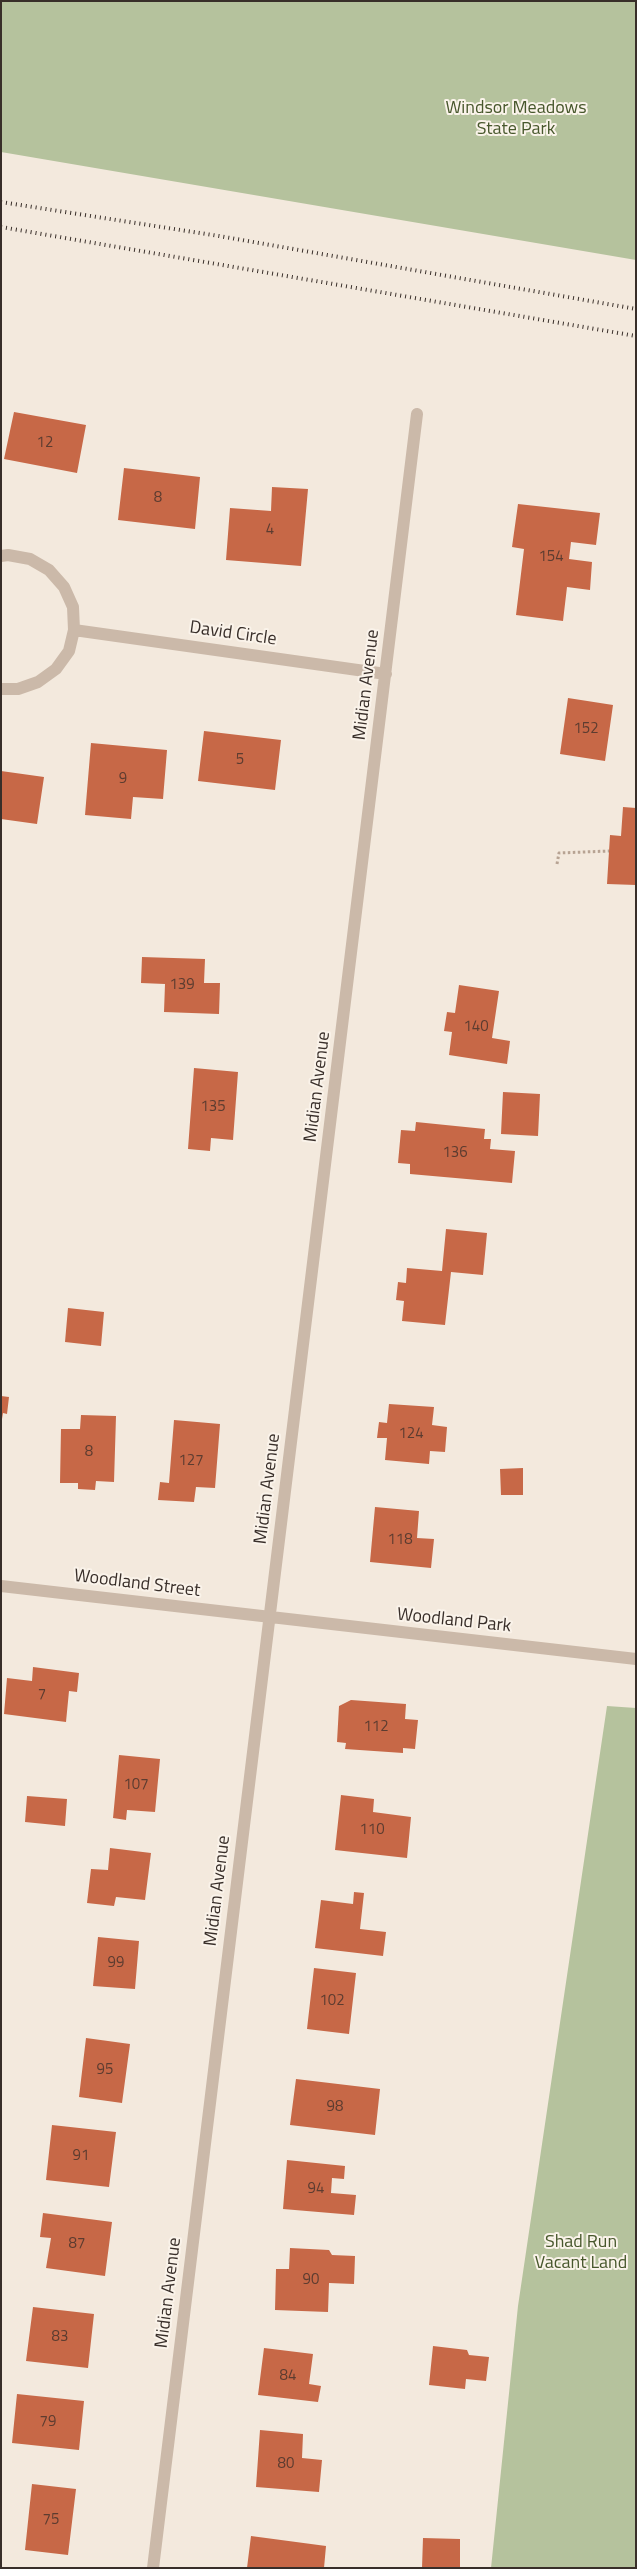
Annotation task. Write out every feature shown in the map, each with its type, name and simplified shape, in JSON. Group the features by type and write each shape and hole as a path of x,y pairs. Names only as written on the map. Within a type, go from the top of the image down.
{"street":[{"name":"Midian Avenue","path":"153,2568 268,1618 314,1271 417,414"},
{"path":"1,556 8,555 30,559 49,570 64,587 73,607 74,630 69,651 56,669 38,682 18,689 1,689"},
{"name":"David Circle","path":"74,630 386,674"},
{"name":"Woodland Street","path":"1,1586 268,1618"},
{"name":"Woodland Park","path":"268,1618 636,1659"}],"path":[{"path":"557,864 559,853 609,851"}],"green space":[{"name":"Windsor Meadows State Park","path":"1,1 636,1 636,260 1,152"},
{"name":"Shad Run Vacant Land","path":"607,1706 636,1708 636,2568 491,2568 518,2306"}],"building":[{"path":"14,412 86,425 77,473 4,459"},
{"path":"124,468 200,477 195,529 118,520"},
{"path":"272,487 308,489 301,566 226,560 230,508 271,511"},
{"path":"518,504 600,513 596,545 571,542 569,559 592,562 590,590 567,587 563,621 516,615 524,549 512,547"},
{"path":"568,698 613,705 605,761 560,754"},
{"path":"204,731 281,740 275,790 198,781"},
{"path":"91,743 167,750 163,799 133,797 131,819 85,815"},
{"path":"1,771 44,777 37,824 1,819"},
{"path":"623,807 636,808 636,885 607,884 610,835 621,836"},
{"path":"142,957 205,959 204,983 220,983 219,1014 164,1012 165,984 141,983"},
{"path":"459,985 499,991 492,1038 510,1041 507,1064 449,1055 452,1032 444,1031 447,1012 455,1013"},
{"path":"194,1068 238,1072 233,1140 211,1138 210,1151 188,1149"},
{"path":"503,1092 540,1094 538,1136 501,1134"},
{"path":"416,1122 485,1129 484,1139 491,1139 490,1149 515,1151 512,1183 410,1174 410,1164 398,1163 401,1130 415,1131"},
{"path":"446,1229 487,1233 483,1275 451,1272 445,1325 402,1321 404,1301 396,1300 398,1282 406,1283 407,1268 442,1271"},
{"path":"68,1308 104,1312 101,1346 65,1342"},
{"path":"1,1396 9,1397 7,1414 3,1413 2,1419"},
{"path":"389,1404 434,1407 432,1425 447,1427 445,1452 430,1451 429,1464 385,1460 387,1438 377,1438 379,1422 387,1423"},
{"path":"81,1415 116,1416 114,1482 96,1481 95,1490 78,1489 78,1483 60,1483 61,1429 80,1429"},
{"path":"174,1420 220,1424 215,1488 196,1487 194,1502 158,1500 160,1482 169,1483"},
{"path":"523,1468 523,1495 501,1495 500,1469"},
{"path":"375,1507 419,1511 417,1538 434,1539 431,1568 370,1562"},
{"path":"33,1667 79,1673 77,1692 69,1691 66,1722 4,1714 7,1678 32,1681"},
{"path":"351,1700 406,1704 405,1719 418,1720 415,1749 403,1748 403,1753 345,1749 346,1743 337,1742 339,1706"},
{"path":"119,1755 160,1759 155,1812 127,1810 126,1820 113,1818"},
{"path":"341,1795 374,1799 373,1812 411,1817 407,1858 335,1850"},
{"path":"27,1796 67,1799 65,1826 25,1822"},
{"path":"110,1848 151,1853 145,1900 116,1897 114,1906 87,1903 91,1869 108,1870"},
{"path":"354,1892 364,1893 360,1929 386,1932 383,1956 315,1948 321,1900 353,1904"},
{"path":"98,1937 139,1941 135,1989 93,1986"},
{"path":"314,1968 356,1973 349,2034 307,2029"},
{"path":"86,2038 130,2044 122,2103 79,2097"},
{"path":"296,2079 380,2089 375,2135 290,2125"},
{"path":"52,2125 116,2132 109,2187 46,2180"},
{"path":"287,2160 345,2166 344,2179 332,2178 331,2193 356,2195 354,2215 283,2209"},
{"path":"43,2213 112,2222 105,2276 46,2268 51,2238 40,2237"},
{"path":"290,2248 329,2250 332,2255 355,2256 354,2284 329,2283 328,2312 275,2310 276,2269 289,2269"},
{"path":"33,2307 94,2314 88,2368 26,2361"},
{"path":"433,2346 467,2350 469,2355 489,2357 486,2381 466,2379 465,2389 429,2385"},
{"path":"264,2348 313,2354 309,2384 321,2386 318,2402 258,2395"},
{"path":"17,2394 84,2401 79,2450 12,2443"},
{"path":"260,2430 303,2434 302,2458 322,2460 319,2492 256,2487"},
{"path":"32,2484 76,2489 68,2555 25,2550"},
{"path":"251,2536 326,2546 324,2568 247,2568"},
{"path":"423,2538 460,2539 460,2568 422,2568"}],"railway":[{"path":"1,202 219,236 636,309"},
{"path":"1,227 636,336"}]}
